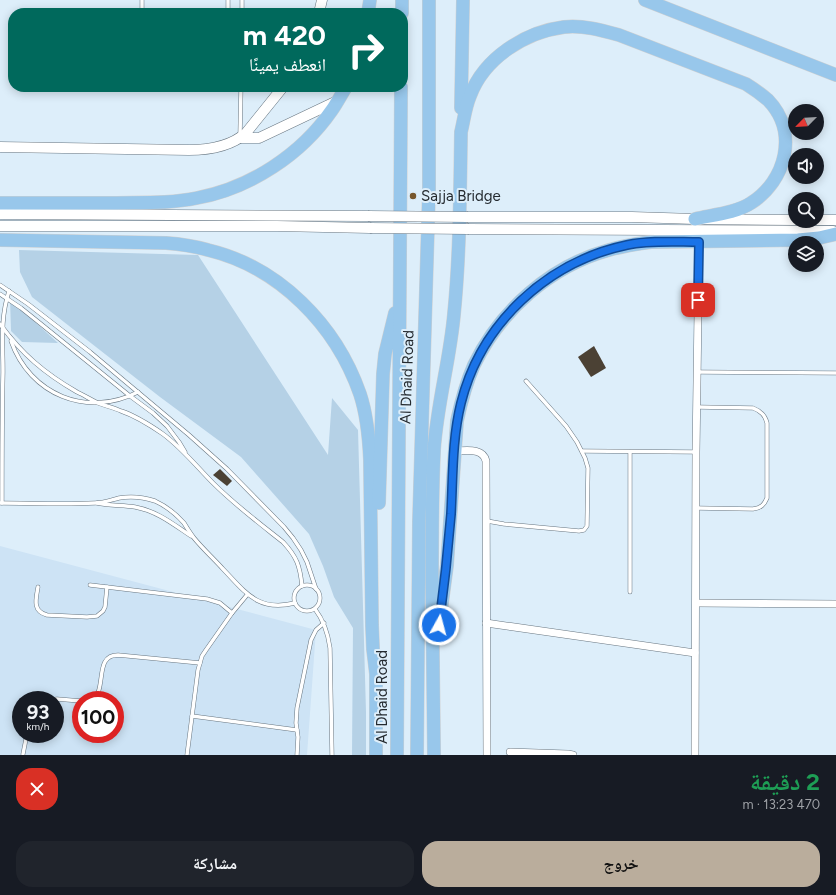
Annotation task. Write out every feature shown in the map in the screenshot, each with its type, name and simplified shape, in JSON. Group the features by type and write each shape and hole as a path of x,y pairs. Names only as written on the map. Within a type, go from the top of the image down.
{"highway":[{"name":"Al Dhaid Road","path":"417,755 419,522 429,190 429,0"},
{"path":"434,755 432,499 437,423 440,398 449,353 458,264 462,0"},
{"path":"645,0 836,74"},
{"path":"461,132 470,95 478,80 488,66 515,44 548,30 566,27 584,27 619,35 746,84 769,101 783,126 786,141 784,154 781,166 769,188 760,197 749,204 729,212 695,219"},
{"path":"0,203 165,202 198,198 229,189 259,176 286,158 310,136 331,111 343,92"},
{"name":"Al Dhaid Road","path":"397,755 401,92"},
{"path":"433,694 439,625 447,565 457,421 466,384 474,366 492,334 505,317 535,288 552,276 569,265 608,250 628,245 651,242 798,240 818,238 836,233"},
{"path":"0,240 166,243 187,245 209,250 229,256 268,276 297,298 318,319 343,355 352,374 360,395 369,438 372,625 376,674"},
{"path":"376,755 376,674 379,616 378,537 383,374 385,354 400,292"}],"main road":[{"path":"0,147 202,150 215,148 240,138 252,126 279,92"},
{"path":"240,138 259,138 337,101"},
{"path":"0,214 632,217 788,220"},
{"path":"824,220 836,220"},
{"path":"0,226 277,226 836,233"}],"street":[{"path":"695,755 696,452 699,242"},
{"path":"454,451 480,452 485,457 486,461 487,755"},
{"path":"696,603 836,604"},
{"path":"486,622 696,653"},
{"path":"510,752 573,755"}],"lane":[{"path":"240,138 241,92"},
{"path":"0,285 48,319 209,452 284,527 293,538 307,562 320,597 318,606 315,609 305,611 297,607 294,598 298,589 307,585 316,589"},
{"path":"9,291 6,298 1,325 3,376 1,503 96,503 132,497 155,501 175,513 194,538 247,595 262,603 270,605 278,606 295,603"},
{"path":"0,294 36,320 153,413 167,426 189,458"},
{"path":"1,325 10,338 44,371 98,403 122,411 151,426 178,446 214,484 289,549 294,556 301,573 302,586"},
{"path":"10,338 18,358 31,375 47,389 61,396 76,401 98,403 120,400 138,392"},
{"path":"698,372 836,373"},
{"path":"486,521 579,531 584,530 588,524 588,468 586,458 566,426 526,381"},
{"path":"696,508 753,509 762,506 767,498 767,423 762,413 753,408 697,407"},
{"path":"582,451 696,452"},
{"path":"630,452 630,592"},
{"path":"96,503 108,506 134,507 151,512 167,519 194,538"},
{"path":"90,586 213,600 220,603 232,613"},
{"path":"38,587 36,607 42,614 87,617 97,616 103,611 106,603 107,587"},
{"path":"187,755 200,663 206,650 232,613 247,595"},
{"path":"315,609 324,623 329,639 332,755"},
{"path":"297,755 297,708 311,640 316,630 324,623"},
{"path":"99,691 103,665 110,656 118,655 200,663"},
{"path":"192,716 297,730"},
{"path":"23,754 25,743"}],"shaded area":[{"path":"19,250 198,255 328,455 332,398 358,430 366,755 352,755 353,628 334,597 323,566 309,534 241,457 160,397 32,297 20,272"},
{"path":"10,299 58,343 22,342 11,331"},
{"path":"0,546 316,630 307,755 0,755"}],"building":[{"path":"594,346 606,368 591,377 578,357"},
{"path":"220,469 232,481 227,486 213,475"}],"place":[{"name":"Sajja Bridge","path":"413,196"}],"route":[{"path":"439,625 447,565 454,451 459,411 466,384 474,366 492,334 505,317 535,288 569,265 608,250 628,245 651,242 699,242 698,300"}]}
